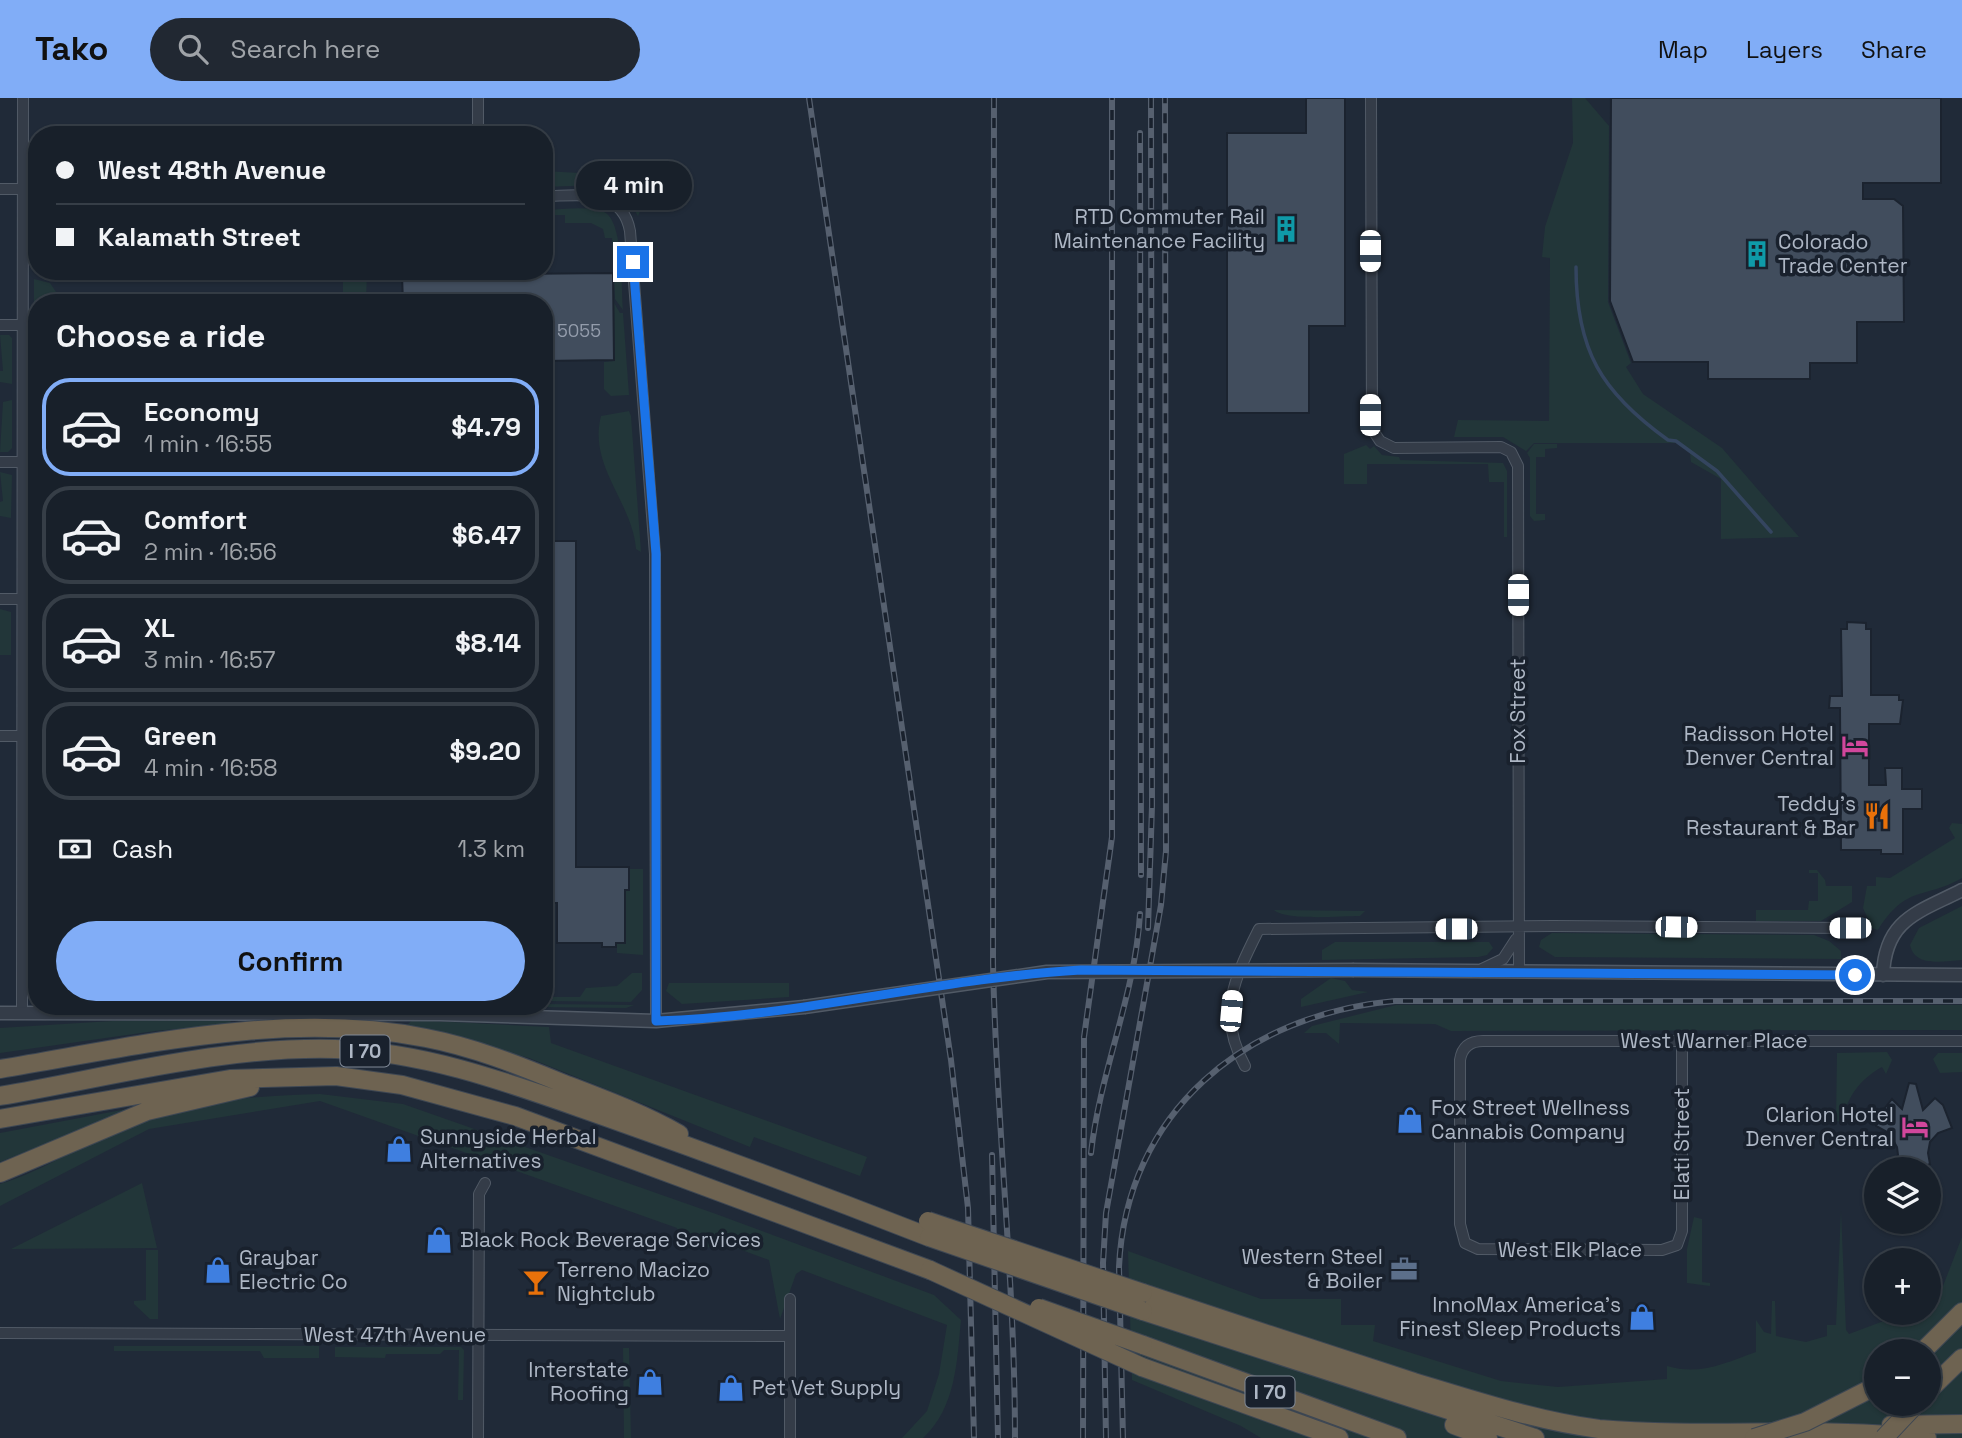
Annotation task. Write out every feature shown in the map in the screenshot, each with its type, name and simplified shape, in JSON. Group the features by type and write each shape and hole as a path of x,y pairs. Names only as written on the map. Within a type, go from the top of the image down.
{"highway":[{"path":"0,1069 195,1036 311,1029 392,1032 453,1044 535,1072 660,1123 718,1156"},
{"name":"I 70","path":"0,1096 228,1055 289,1049 356,1050 406,1056 474,1071 718,1156 837,1201 928,1228 1143,1311 1258,1349 1488,1438"},
{"path":"5,1170 147,1111 254,1087 336,1076"},
{"name":"I 70","path":"0,1119 217,1080 336,1076 402,1085 515,1116 930,1270 1397,1438"},
{"path":"928,1228 1143,1293 1448,1392 1562,1422 1599,1429 1684,1434 1861,1425 1962,1424"},
{"path":"930,1270 1142,1367 1339,1438"},
{"path":"1935,1339 1962,1312"},
{"path":"1258,1349 1535,1438"},
{"path":"1941,1378 1962,1358"},
{"path":"1754,1438 1805,1422 1864,1392"},
{"path":"1884,1438 1905,1416"},
{"path":"1734,1432 1854,1433 1927,1438"}],"street":[{"path":"22,1013 23,98"},
{"path":"478,98 478,126"},
{"name":"Fox Street","path":"1371,98 1372,429 1380,441 1394,448 1495,447 1511,452 1518,466 1519,972"},
{"path":"0,189 23,189"},
{"path":"553,196 597,196 611,200 621,209 630,231 656,554 656,1021"},
{"path":"0,325 23,325"},
{"path":"0,462 23,462"},
{"path":"0,599 22,599"},
{"path":"0,736 22,736"},
{"path":"1883,975 1887,949 1904,921 1922,908 1962,890"},
{"path":"1245,1066 1232,1032 1234,979 1259,929 1553,926 1850,928"},
{"path":"1474,972 1502,960 1513,946 1518,928"},
{"path":"463,1015 656,1021 804,1006 1047,972 1354,970 1962,975"},
{"path":"1,1013 28,1013"},
{"name":"West Warner Place","path":"1465,1243 1460,1224 1460,1060 1466,1045 1483,1041 1962,1041"},
{"name":"Elati Street","path":"1676,1245 1682,1231 1682,1041"},
{"path":"478,1438 479,1194 485,1182"},
{"name":"West Elk Place","path":"1465,1243 1478,1249 1662,1250 1676,1245"},
{"path":"790,1299 790,1438"},
{"name":"West 47th Avenue","path":"0,1334 790,1336"}],"green space":[{"path":"1572,98 1585,98 1609,126 1608,302 1631,363 1626,367 1643,394 1722,448 1799,537 1721,539 1721,479 1691,462 1690,453 1677,443 1534,443 1526,451 1503,437 1454,437 1458,420 1549,421 1550,258 1542,257 1545,227 1573,143"},
{"path":"553,172 634,176 653,184 638,216 620,195 609,190 585,186 553,187"},
{"path":"553,209 590,209 604,212 610,218 618,241 623,310 615,299 612,238 605,238 603,229 591,223 565,223 565,215 553,215"},
{"path":"34,280 50,283 57,294 34,294"},
{"path":"343,280 367,280 366,294 343,294"},
{"path":"614,303 620,313 623,313 629,395 611,396 604,389 604,362 615,361"},
{"path":"0,335 9,335 12,338 12,384 0,382 0,371 3,371"},
{"path":"12,400 12,448 8,452 0,452 3,402"},
{"path":"629,411 641,552 636,549 627,515 600,451 601,416"},
{"path":"1534,444 1557,444 1557,448 1545,449 1545,457 1536,457 1536,514 1545,514 1545,520 1534,521 1530,516 1530,458 1527,453"},
{"path":"1366,445 1370,449 1374,446 1382,455 1399,457 1400,460 1503,463 1507,471 1507,537 1504,537 1504,482 1489,482 1488,464 1367,464 1367,484 1344,484 1344,454"},
{"path":"0,472 12,475 11,518 0,516 0,502 3,501"},
{"path":"0,609 11,612 11,655 0,655"},
{"path":"1952,823 1962,824 1962,878 1907,899 1888,915 1878,930 1872,928 1863,908 1867,886 1876,886 1876,877 1890,878 1955,838 1949,828"},
{"path":"630,869 643,869 643,955 617,953 617,944 626,944 626,891 630,890"},
{"path":"1809,870 1817,870 1826,886 1852,886 1852,902 1821,921 1756,921 1756,910 1808,910 1809,901 1818,901 1818,873 1809,873"},
{"path":"1962,906 1962,960 1931,962 1918,957 1910,945 1919,928"},
{"path":"1274,910 1365,911 1360,916 1314,917 1290,916"},
{"path":"1552,933 1814,935 1829,941 1841,951 1841,959 1555,957 1539,947 1541,940"},
{"path":"1335,942 1489,942 1493,948 1487,955 1478,957 1322,960 1322,950"},
{"path":"632,973 642,973 642,990 631,1002 553,1001 553,997 580,997 586,988 617,986"},
{"path":"1331,978 1345,981 1352,990 1368,992 1301,1007 1301,999"},
{"path":"669,983 789,983 789,997 682,1004 666,991"},
{"path":"553,1004 634,1005 626,1008 553,1007"},
{"path":"1396,1005 1962,1005 1962,1030 1451,1031 1435,1024 1340,1023 1339,1044 1326,1033 1304,1033 1312,1026"},
{"path":"230,1019 231,1024 155,1031 0,1053 0,1028 112,1021"},
{"path":"412,1020 549,1027 551,1043 867,1157 860,1176 754,1137 750,1147 529,1058 407,1025"},
{"path":"1887,1052 1892,1060 1886,1074 1882,1067 1867,1077 1856,1090 1847,1105 1842,1122 1836,1121 1837,1053"},
{"path":"1938,1053 1962,1053 1962,1072 1940,1073 1933,1059"},
{"path":"320,1094 403,1104 716,1214 934,1295 961,1320 953,1383 942,1413 923,1438 902,1438 927,1411 939,1374 947,1325 802,1270 796,1274 780,1319 769,1260 731,1246 682,1249 677,1228 320,1101 149,1129 0,1206 0,1184 34,1171 114,1130 153,1115 200,1104"},
{"path":"127,1109 126,1112 0,1162 0,1133"},
{"path":"142,1183 157,1248 11,1249"},
{"path":"1841,1211 1846,1330 1849,1334 1873,1325 1941,1325 1941,1288 1962,1237 1962,1438 1261,1438 1241,1426 1132,1380 1128,1251 1261,1299 1341,1299 1341,1325 1375,1325 1373,1341 1501,1381 1558,1387 1667,1379 1667,1366 1690,1370 1723,1364 1756,1352 1756,1320 1764,1332 1771,1334 1772,1301 1775,1301 1776,1336 1806,1342 1827,1336 1827,1325 1836,1325"},
{"path":"1694,1217 1702,1219 1702,1282 1710,1283 1710,1286 1687,1283 1687,1249"},
{"path":"146,1250 158,1250 158,1319 150,1319 134,1304 134,1301 146,1300"},
{"path":"114,1346 319,1346 319,1358 264,1358 260,1351 114,1351"},
{"path":"335,1347 461,1347 464,1350 463,1400 458,1400 459,1350 444,1350 440,1354 386,1354 385,1358 335,1357"},
{"path":"623,1348 629,1348 631,1438 624,1438"}],"building":[{"name":"RTD Commuter Rail Maintenance Facility","path":"1306,98 1345,98 1345,326 1309,326 1309,413 1227,413 1227,133 1306,133"},
{"name":"Colorado Trade Center","path":"1611,98 1941,98 1941,183 1863,183 1863,199 1894,199 1903,206 1904,322 1857,322 1857,363 1810,363 1810,379 1708,379 1708,362 1633,362 1610,301"},
{"path":"613,273 614,360 553,361 553,294 403,294 402,280 553,280 553,274"},
{"path":"553,541 576,541 576,867 629,867 629,890 625,890 625,943 616,943 616,947 602,947 602,943 557,943 557,903 553,903"},
{"name":"Radisson Hotel Denver Central","path":"1847,622 1866,623 1866,629 1871,629 1871,695 1899,695 1899,700 1903,700 1900,724 1869,724 1869,785 1886,785 1885,768 1902,768 1902,789 1922,789 1922,809 1903,809 1903,854 1881,854 1881,850 1841,850 1840,708 1829,708 1830,696 1842,696 1841,629 1847,629"},
{"name":"Clarion Hotel Denver Central","path":"1909,1083 1916,1084 1923,1110 1935,1098 1943,1105 1952,1128 1938,1133 1930,1142 1929,1157 1897,1157 1897,1147 1889,1133 1876,1126 1877,1118 1892,1099 1902,1109"}],"waterway":[{"path":"1576,267 1577,296 1587,346 1609,386 1645,422 1717,471 1771,532"}],"railway":[{"path":"809,98 951,1060 968,1208 974,1438"},
{"path":"994,98 993,963 1012,1319 1015,1438"},
{"path":"1083,1438 1084,1037 1112,837 1112,98"},
{"path":"1148,928 1152,806 1151,98"},
{"path":"1106,1438 1103,1263 1106,1213 1161,905 1166,851 1165,98"},
{"path":"1140,133 1141,875"},
{"path":"1091,1153 1095,1123 1132,974 1140,914"},
{"path":"1123,1438 1119,1267 1127,1212 1144,1162 1170,1118 1204,1081 1244,1050 1290,1026 1341,1010 1395,1001 1962,1001"},
{"path":"992,1155 998,1438"}],"place":[{"name":"RTD Commuter Rail Maintenance Facility","path":"1286,229"},
{"name":"Colorado Trade Center","path":"1757,254"},
{"name":"Radisson Hotel Denver Central","path":"1855,746"},
{"name":"Teddy's Restaurant & Bar","path":"1877,816"},
{"name":"Fox Street Wellness Cannabis Company","path":"1410,1120"},
{"name":"Clarion Hotel Denver Central","path":"1915,1127"},
{"name":"Sunnyside Herbal Alternatives","path":"399,1149"},
{"name":"Black Rock Beverage Services","path":"439,1240"},
{"name":"Western Steel & Boiler","path":"1404,1269"},
{"name":"Graybar Electric Co","path":"218,1270"},
{"name":"Terreno Macizo Nightclub","path":"536,1282"},
{"name":"InnoMax America's Finest Sleep Products","path":"1642,1317"},
{"name":"Interstate Roofing","path":"650,1382"},
{"name":"Pet Vet Supply","path":"731,1388"}],"route":[{"path":"633,262 656,554 656,1021 747,1014 1020,975 1081,970 1855,975"}]}
